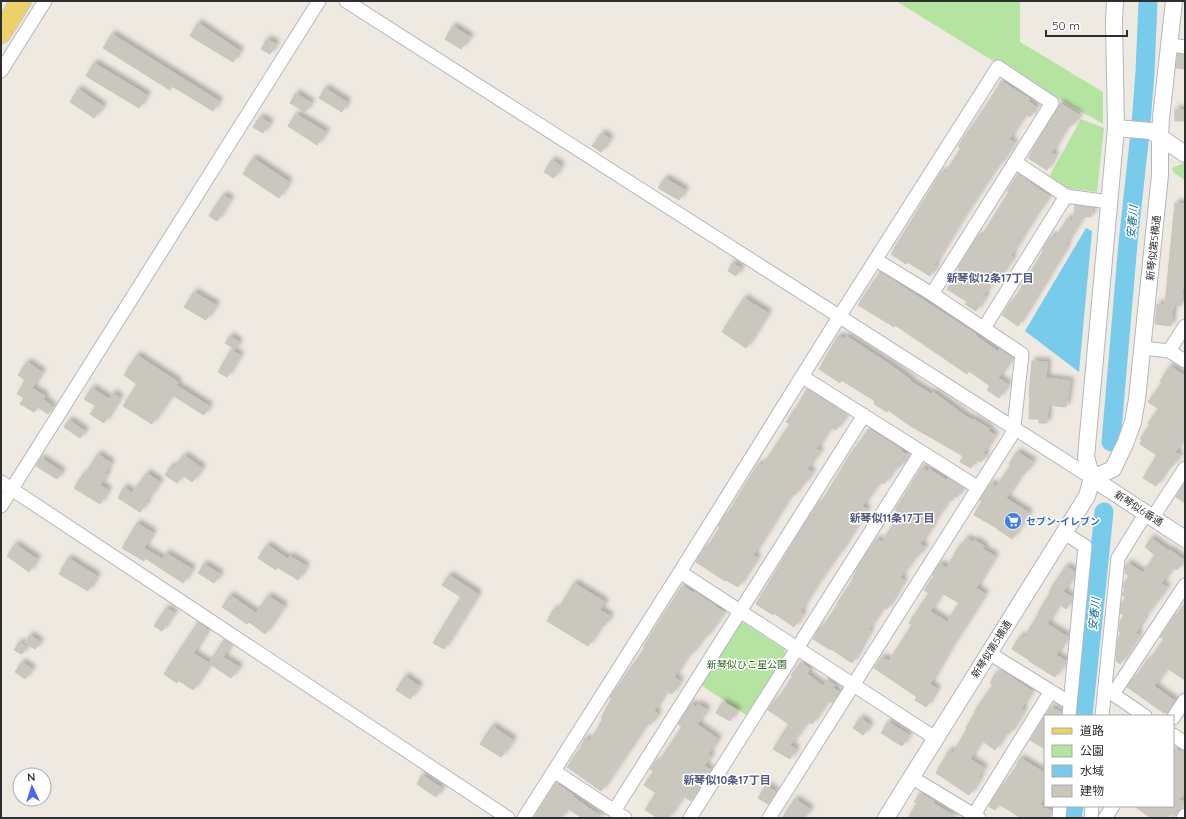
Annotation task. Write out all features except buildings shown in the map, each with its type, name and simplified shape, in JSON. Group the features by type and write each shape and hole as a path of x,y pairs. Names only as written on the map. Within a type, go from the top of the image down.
{"main road":[{"path":"1,33 21,1"}],"street":[{"path":"1,71 45,1"},
{"path":"1,506 6,486 319,1"},
{"path":"346,1 1092,478"},
{"path":"1092,478 1086,457 1109,202 1121,129 1114,20 1115,1"},
{"name":"新琴似第5横通","path":"886,818 1087,496 1092,478 1113,469 1125,444 1133,422 1143,348 1160,174 1156,135 1178,46 1174,1"},
{"path":"524,818 998,67 1052,102 932,294"},
{"path":"1121,129 1156,135 1185,154"},
{"path":"1015,162 1066,196 1109,202"},
{"path":"984,328 1066,196"},
{"path":"769,818 977,487 1011,436 1014,428 1022,354 932,294 876,260"},
{"path":"1169,351 1185,326"},
{"path":"1143,348 1169,351 1185,361"},
{"path":"803,377 977,487"},
{"path":"614,811 864,415"},
{"path":"690,818 922,452"},
{"path":"1102,715 1109,691 1118,558 1185,468"},
{"name":"新琴似6番通","path":"1092,478 1185,539"},
{"path":"6,486 508,818"},
{"path":"1064,533 1084,546 1069,715"},
{"path":"680,572 936,738"},
{"path":"1109,691 1185,585"},
{"path":"989,653 1070,702"},
{"path":"911,777 975,817 1051,691"},
{"path":"1109,691 1144,715"},
{"path":"1174,716 1185,700"},
{"path":"1174,736 1185,743"},
{"path":"554,771 625,818"},
{"path":"1059,818 1060,807"},
{"path":"1091,818 1092,807"},
{"path":"1105,818 1112,807"}],"green space":[{"path":"896,1 1020,1 1020,42 1103,92 1103,124 990,59"},
{"path":"1081,119 1104,128 1097,192 1066,188 1049,177"},
{"path":"1184,163 1185,180 1174,173 1172,168"},
{"name":"新琴似ひこ星公園","path":"739,623 744,623 785,649 785,655 746,715 701,685"}],"water":[{"path":"1086,228 1092,231 1079,372 1025,331"}],"waterway":[{"name":"安春川","path":"1111,442 1128,243 1141,124 1148,1"},
{"name":"安春川","path":"1083,715 1104,512"},
{"name":"安春川","path":"1072,818 1074,807"}],"place":[{"name":"セブン-イレブン","path":"1013,521"}],"district":[{"name":"新琴似12条17丁目","path":"990,278"},
{"name":"新琴似11条17丁目","path":"892,518"},
{"name":"新琴似10条17丁目","path":"727,780"}]}
